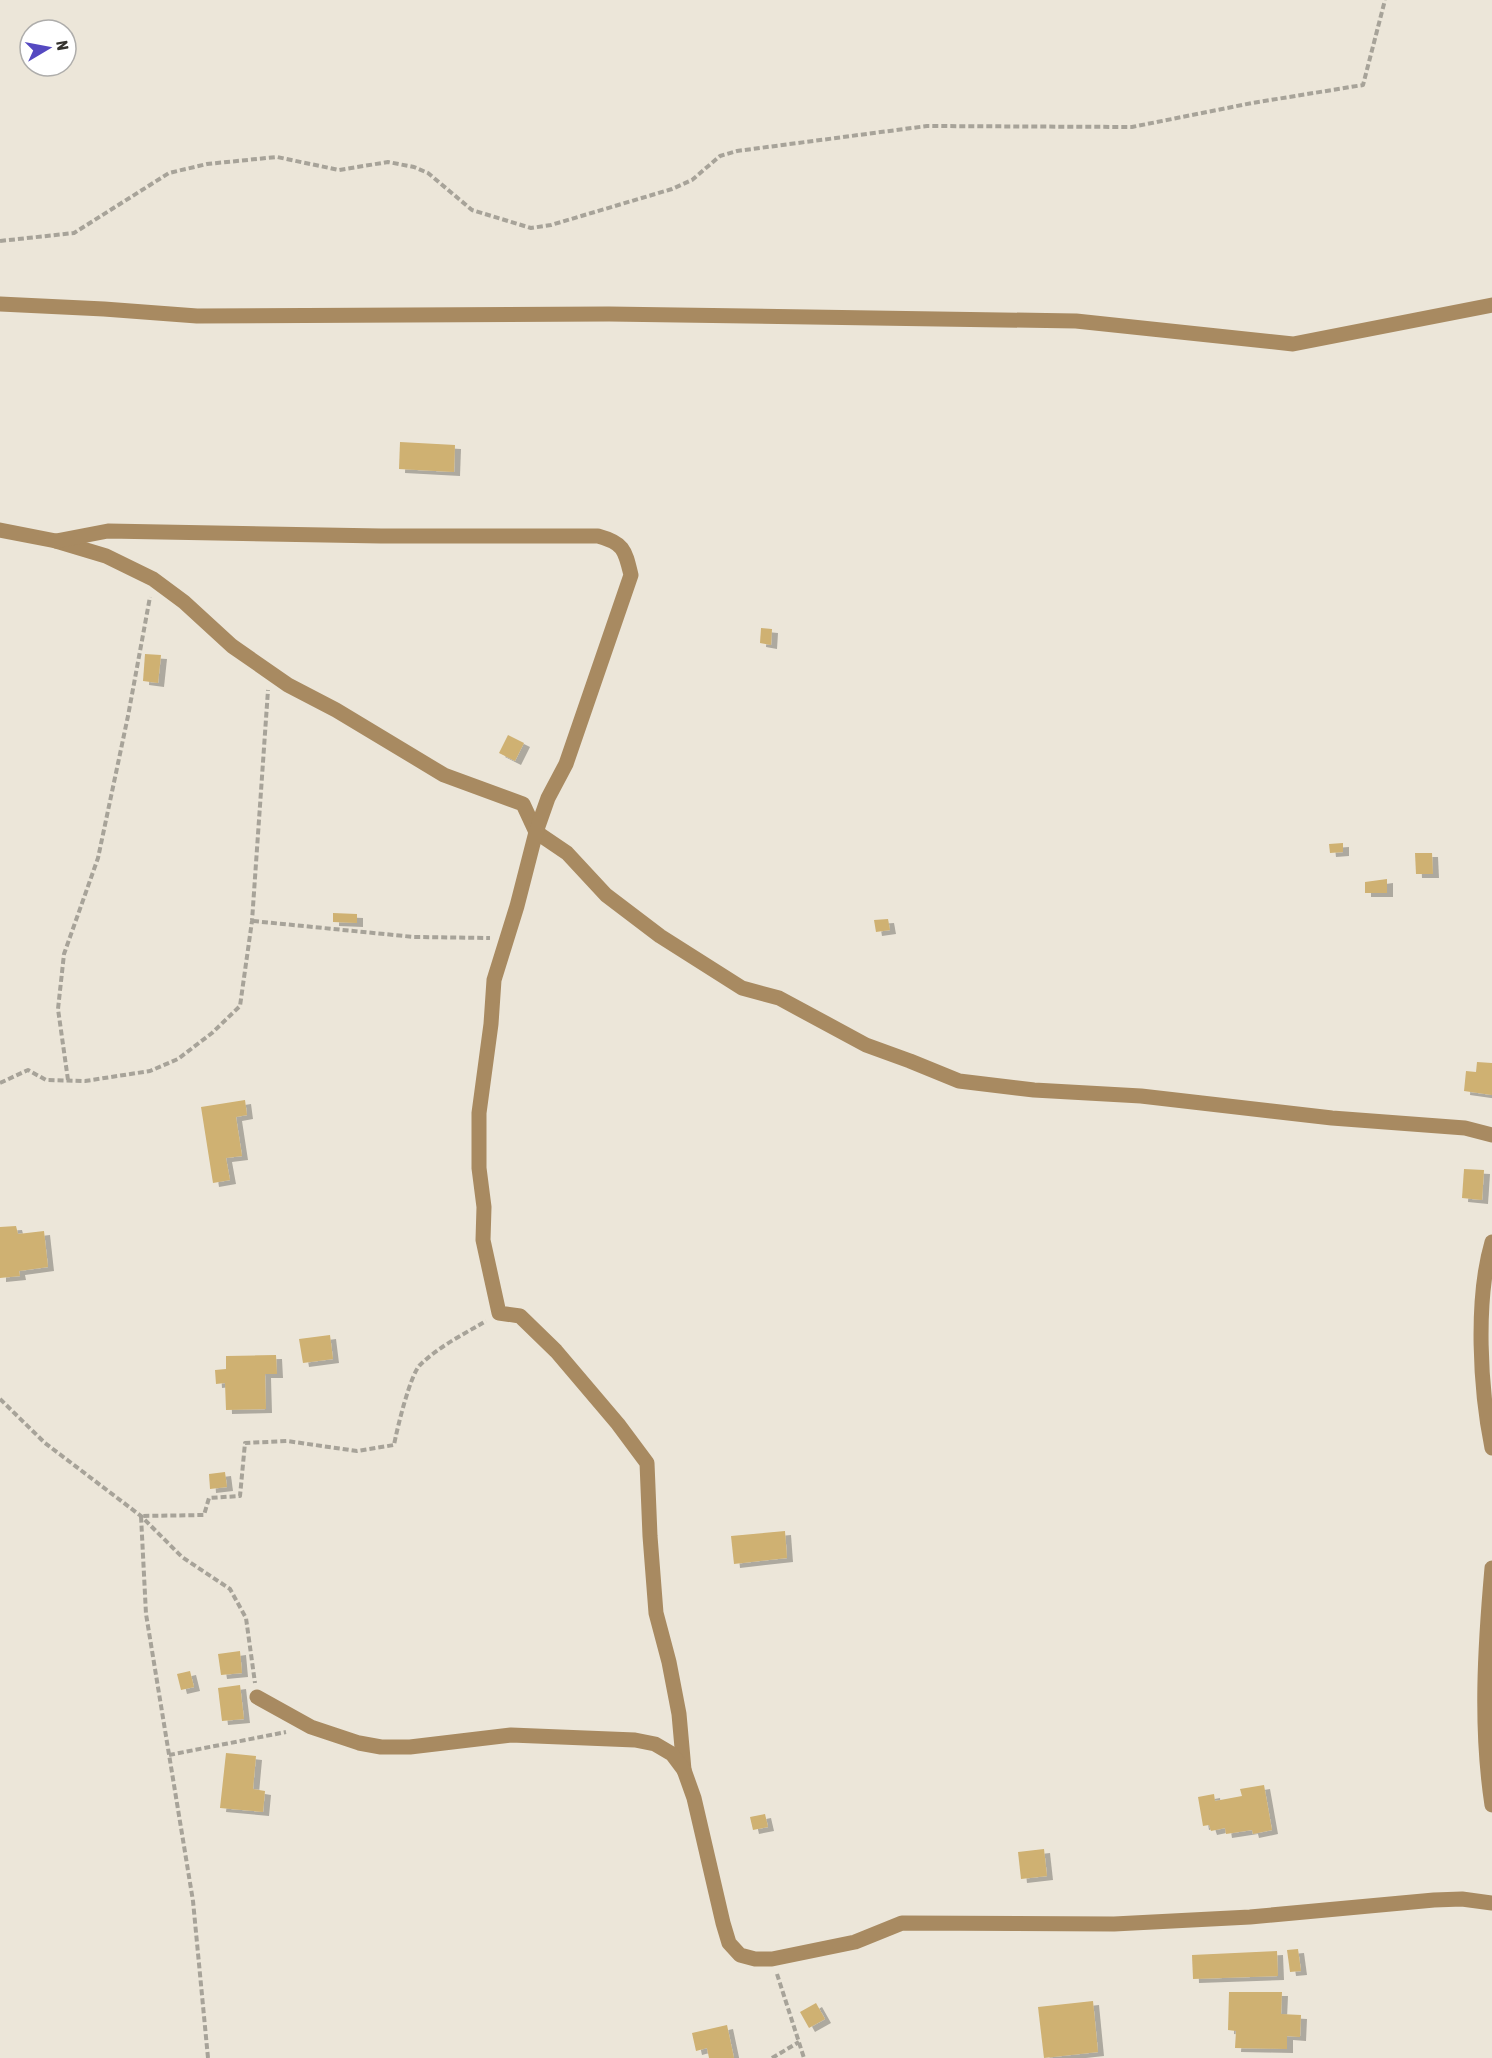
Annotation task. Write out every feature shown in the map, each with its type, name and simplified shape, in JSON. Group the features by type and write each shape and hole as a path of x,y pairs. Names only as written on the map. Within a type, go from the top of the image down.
{"street":[{"path":"0,304 197,316 609,314 1076,321 1293,344 1492,305"},
{"path":"0,530 56,541 115,560 153,579 184,602 232,646 288,685 336,710 444,775 522,804 536,832 567,853 606,895 660,936 742,988 779,998 866,1045 959,1081 1034,1090 1140,1096 1332,1118 1465,1128 1492,1135"},
{"path":"56,541 108,531 381,536 598,536 615,540 626,553 631,575 566,764 548,798 536,832 518,906 494,980 491,1024 479,1113 479,1168 484,1207 483,1240 499,1312 520,1316 556,1351 611,1415 647,1463 656,1613 679,1714 684,1770 694,1798 729,1943 740,1955 755,1959 772,1959 855,1942 902,1923 1114,1923 1250,1917 1453,1899 1492,1903"},
{"path":"1492,1242 1485,1266 1481,1333 1487,1420 1492,1448"},
{"path":"1492,1568 1484,1681 1489,1738 1487,1773 1492,1805"},
{"path":"257,1697 311,1727 359,1743 410,1747 511,1735 635,1740 655,1744 672,1754 684,1770"}],"path":[{"path":"0,241 74,233 170,173 207,164 246,159 277,157 339,170 387,162 414,167 428,173 472,210 531,228 551,225 672,189 692,180 720,156 737,151 927,126 1132,127 1252,103 1363,85 1385,0"},
{"path":"68,1080 58,1009 64,954 98,858 128,716 153,579"},
{"path":"0,1083 28,1070 46,1080 85,1081 150,1071 178,1059 212,1033 240,1006 252,921 269,672"},
{"path":"252,921 414,937 506,938"},
{"path":"141,1516 204,1515 208,1498 240,1496 245,1443 287,1441 357,1451 394,1445 401,1413 418,1366 452,1341 499,1312"},
{"path":"0,1399 45,1443 141,1516 182,1557 230,1589 246,1618 257,1697"},
{"path":"141,1516 146,1614 193,1901 208,2058"},
{"path":"169,1755 311,1727"},
{"path":"772,1959 804,2058"},
{"path":"771,2058 799,2042"}],"building":[{"path":"400,442 455,445 454,472 399,469"},
{"path":"761,628 772,629 771,645 760,643"},
{"path":"145,654 161,655 158,683 143,681"},
{"path":"508,735 524,743 515,761 499,753"},
{"path":"1343,843 1343,852 1330,853 1329,844"},
{"path":"1415,853 1432,853 1433,874 1416,874"},
{"path":"1387,879 1387,893 1365,893 1365,882"},
{"path":"333,913 357,914 357,923 333,922"},
{"path":"888,919 890,930 876,932 874,920"},
{"path":"1477,1062 1492,1063 1492,1095 1464,1091 1466,1071 1476,1072"},
{"path":"245,1100 247,1115 236,1117 242,1156 226,1158 230,1180 213,1183 201,1107"},
{"path":"1464,1169 1484,1170 1482,1200 1462,1198"},
{"path":"16,1226 18,1234 44,1231 48,1267 19,1271 20,1276 0,1278 0,1227"},
{"path":"330,1335 333,1359 303,1363 299,1339"},
{"path":"276,1355 277,1374 265,1374 266,1409 226,1410 225,1383 216,1384 215,1370 226,1369 226,1356"},
{"path":"225,1472 227,1487 210,1489 209,1474"},
{"path":"785,1531 787,1558 734,1564 731,1536"},
{"path":"240,1651 242,1673 221,1675 218,1654"},
{"path":"190,1671 194,1687 181,1690 177,1674"},
{"path":"240,1685 244,1719 222,1721 218,1688"},
{"path":"226,1753 256,1756 253,1789 265,1791 263,1812 220,1808"},
{"path":"1264,1785 1272,1830 1253,1834 1252,1830 1226,1834 1225,1828 1211,1831 1209,1825 1203,1826 1198,1797 1214,1794 1215,1801 1242,1796 1240,1789"},
{"path":"765,1814 768,1827 753,1830 750,1817"},
{"path":"1044,1849 1047,1876 1021,1879 1018,1852"},
{"path":"1298,1949 1301,1971 1290,1972 1287,1950"},
{"path":"1277,1951 1278,1976 1193,1979 1192,1955"},
{"path":"1229,1992 1282,1992 1281,2014 1301,2015 1300,2037 1287,2036 1287,2049 1235,2048 1236,2031 1228,2030"},
{"path":"1093,2001 1098,2052 1044,2058 1038,2007"},
{"path":"816,2003 825,2019 809,2028 800,2012"},
{"path":"727,2025 734,2058 709,2058 707,2048 696,2051 692,2033"}]}
